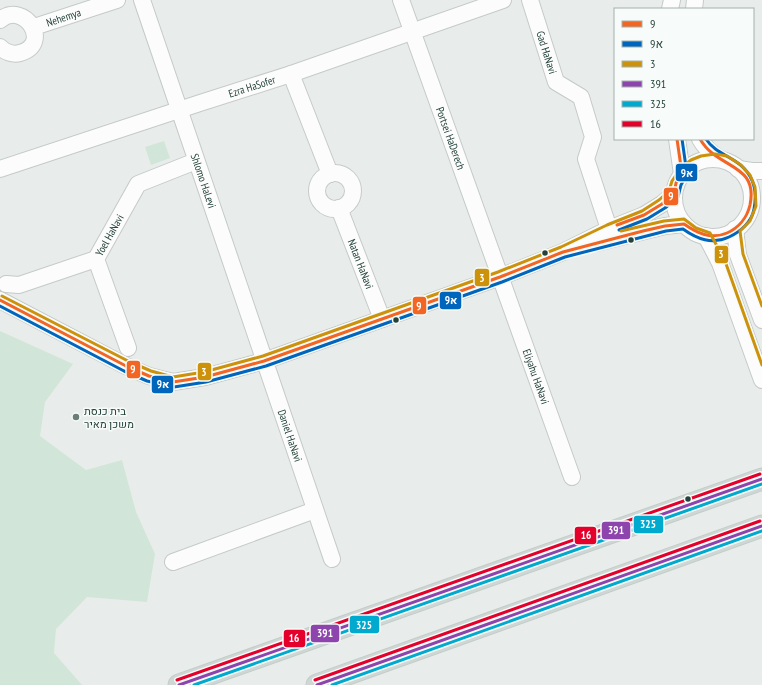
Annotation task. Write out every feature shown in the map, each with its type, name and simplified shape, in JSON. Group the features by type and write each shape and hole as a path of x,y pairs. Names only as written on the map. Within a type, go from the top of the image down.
{"main road":[{"path":"179,685 762,479"},
{"path":"317,685 762,526"}],"street":[{"name":"Nehemya","path":"34,27 117,0"},
{"name":"Shlomo HaLevi","path":"142,0 264,361"},
{"name":"Portsei HaDerech","path":"401,0 411,32 500,276"},
{"name":"Ezra HaSofer","path":"0,169 291,74 503,0"},
{"name":"Gad HaNavi","path":"530,0 556,82 581,97 593,137 586,159 609,229"},
{"name":"Nehemya","path":"0,20 8,14 20,14 31,21 34,27 34,39 32,45 27,50 15,54 9,53 0,47"},
{"path":"291,74 330,174"},
{"path":"677,140 682,174"},
{"path":"701,140 712,154 720,160"},
{"path":"710,159 720,160 730,163 746,177 756,199 744,220 735,229 721,236 706,236 694,232 684,224 676,210 674,194 676,183 687,168 698,162 710,159"},
{"name":"Yoel HaNavi","path":"128,348 96,259 138,184 196,161"},
{"path":"738,169 762,171"},
{"path":"330,174 341,175 350,182 352,187 351,198 344,206 339,208 333,209 322,204 317,192 320,181 325,176 330,174"},
{"path":"564,252 609,229 644,215 662,204 674,194"},
{"name":"Natan HaNavi","path":"339,208 382,320"},
{"path":"0,300 126,366 149,376 173,382 205,377 264,361 382,320 564,252 650,229 684,224"},
{"path":"735,229 738,255 762,320"},
{"path":"706,236 720,263 762,380"},
{"path":"12,285 96,259"},
{"name":"Eliyahu HaNavi","path":"500,276 572,477"},
{"name":"Daniel HaNavi","path":"264,361 332,559"},
{"path":"173,562 315,510"}],"green space":[{"path":"164,141 170,158 151,165 145,147"},
{"path":"0,331 73,364 45,402 40,436 86,470 122,460 136,512 155,554 147,602 87,597 56,629 54,653 82,685 0,685"}],"transit line":[{"name":"9","path":"617,225 644,215 662,204 674,194 676,183 682,174 677,140"},
{"name":"9א","path":"619,230 647,219 665,208 678,197 681,185 687,174 682,140"},
{"name":"9","path":"0,300 126,366 149,376 173,382 205,377 264,361 500,277 563,252 665,226 684,224 699,233 710,236 727,233 735,228 747,214 750,205 750,185 741,172 712,153 701,140"},
{"name":"9א","path":"0,306 124,371 147,381 174,387 206,382 266,366 502,282 565,257 666,231 683,229 694,236 711,241 717,241 729,237 741,229 751,218 755,202 754,188 750,176 746,170 741,165 715,149 707,140"},
{"name":"3","path":"2,296 128,361 151,371 173,377 204,372 263,356 498,272 561,247 607,225 642,211 659,200 669,191 672,181 681,168 691,160 701,156 715,154 727,156 741,165 750,175 755,187 756,206 750,221 740,231 743,254 762,306"},
{"name":"3","path":"621,231 664,221 684,219 696,228 710,233 725,261 762,365"},
{"name":"16","path":"177,680 760,474"},
{"name":"391","path":"179,685 762,479"},
{"name":"325","path":"194,685 762,484"},
{"name":"16","path":"315,680 760,521"},
{"name":"391","path":"317,685 762,526"},
{"name":"325","path":"332,685 762,531"}],"place":[{"name":"בית כנסת משכן מאיר","path":"76,417"}]}
